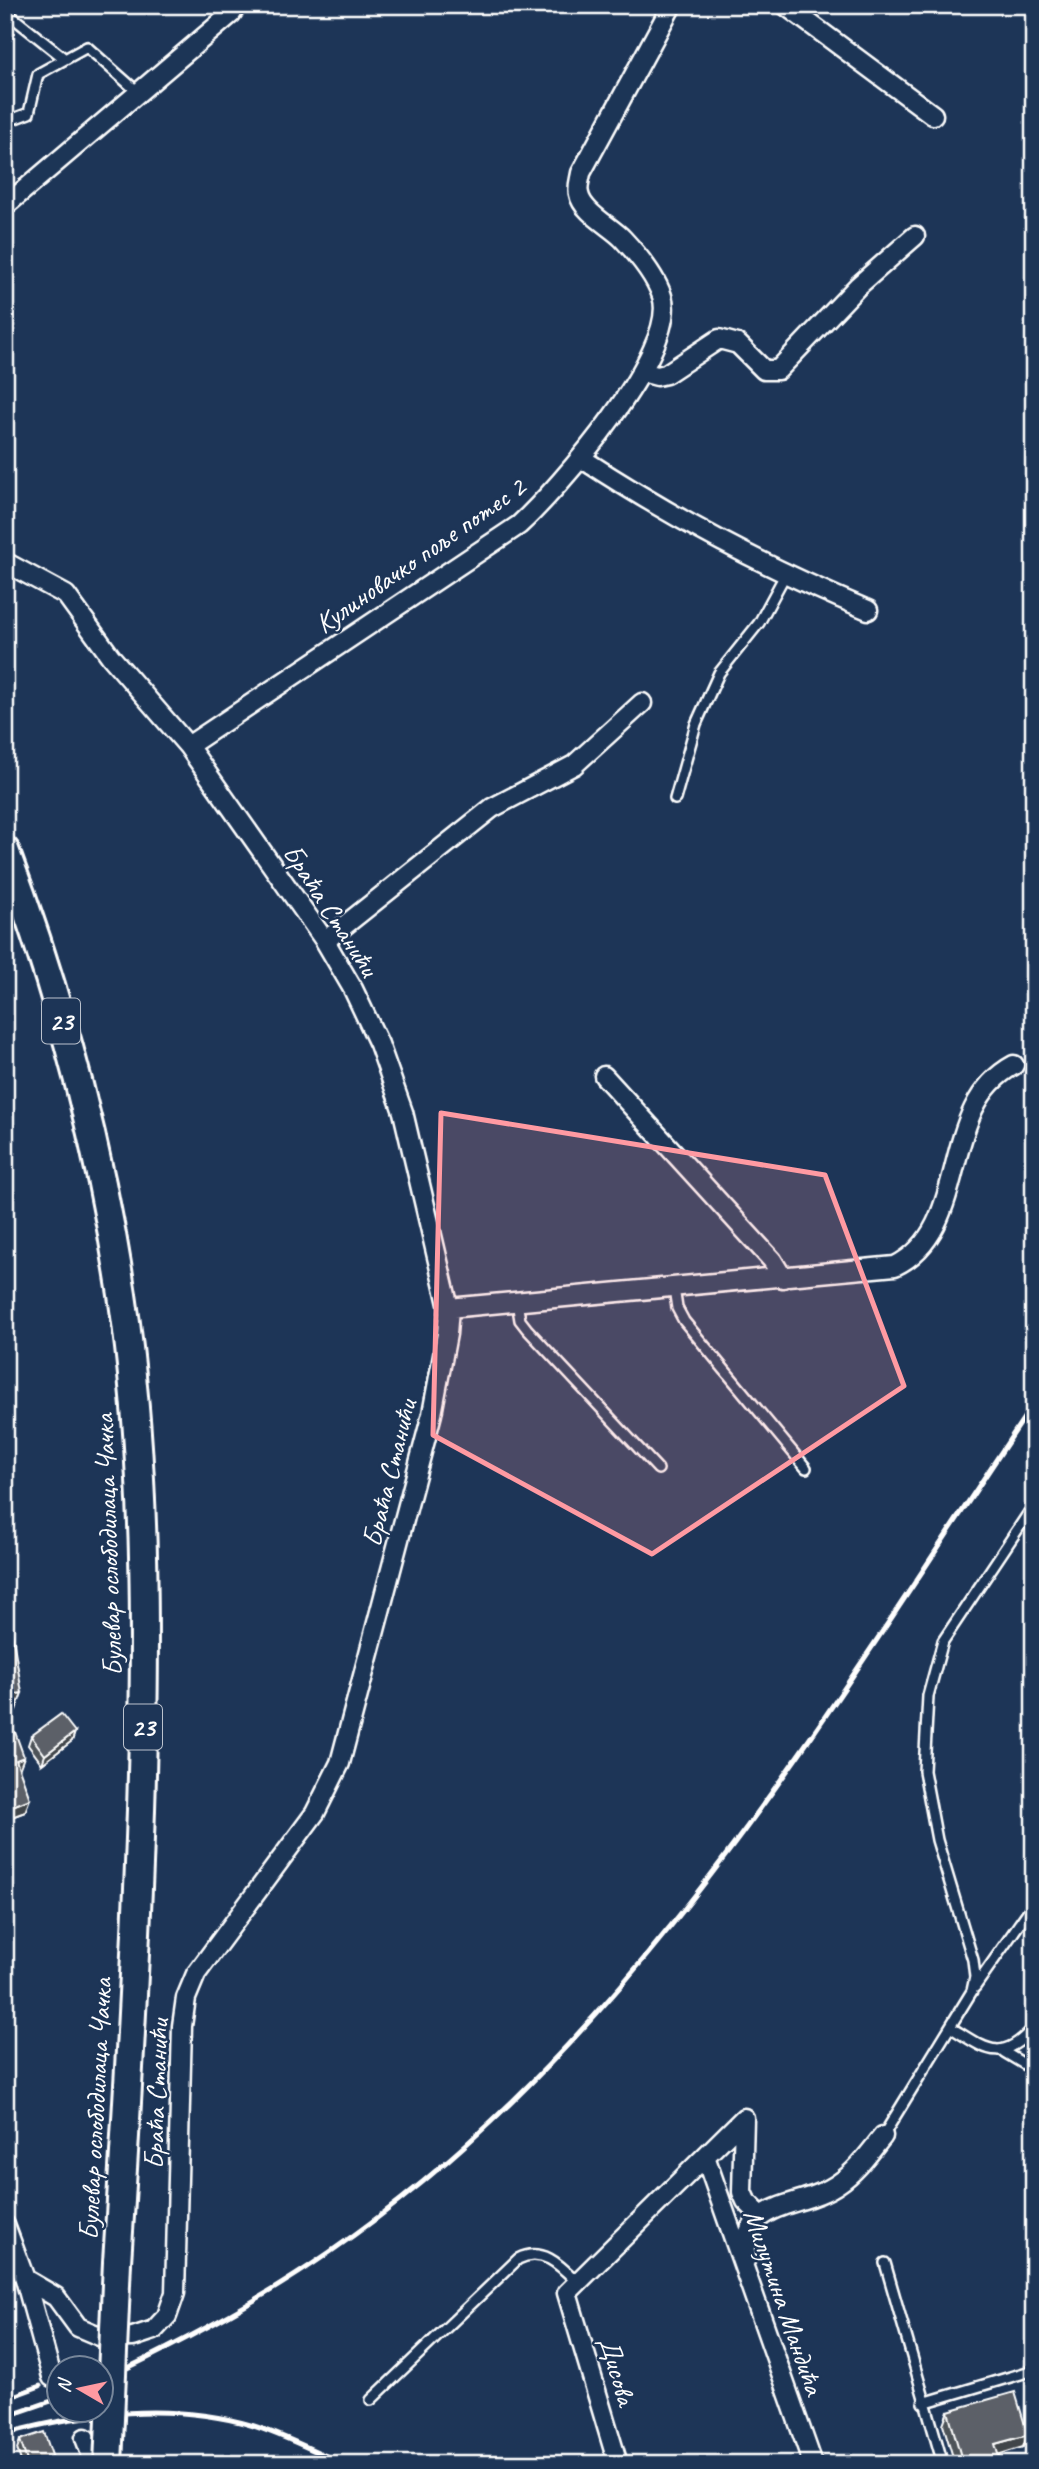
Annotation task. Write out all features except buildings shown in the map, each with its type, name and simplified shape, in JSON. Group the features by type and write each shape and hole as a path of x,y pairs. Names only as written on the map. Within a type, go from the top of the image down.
{"main road":[{"name":"Булевар ослободилаца Чачка","path":"5,850 63,1030 103,1195 122,1298 137,1428 143,1530 145,1671 138,1893 108,2464"}],"street":[{"path":"5,206 232,14 237,5"},
{"name":"Кулиновачко поље потес 2","path":"188,746 519,525 548,498 581,458 642,372 663,324 662,297 639,257 582,201 579,185 581,173 672,5"},
{"path":"785,5 933,115"},
{"path":"642,372 657,376 666,374 719,338 738,344 764,370 778,370 858,286 915,236"},
{"path":"581,458 667,512 785,575 868,610"},
{"name":"Браћа Станићи","path":"5,562 66,595 111,657 188,746 325,942 353,989 379,1044 403,1112 449,1308 447,1334 432,1414 340,1763 314,1813 196,1974 186,1998 182,2026 175,2293 167,2316 154,2330 133,2337 104,2338 78,2327 56,2297 25,2279"},
{"path":"325,942 492,808 552,779 574,765 642,703"},
{"path":"449,1308 895,1266 917,1252 926,1242 942,1205 957,1149 972,1110 993,1078 1014,1065"},
{"path":"604,1076 772,1260 783,1278"},
{"path":"573,2288 744,2118 742,2192 746,2201 760,2215"},
{"path":"747,2277 747,2234 760,2215 839,2183 862,2163 883,2136"},
{"name":"Милутина Мандића","path":"705,2159 813,2464"},
{"path":"5,2225 25,2279 47,2354"},
{"name":"Дисова","path":"573,2288 618,2464"},
{"path":"85,2438 96,2464"}],"lane":[{"path":"5,10 65,59"},
{"path":"5,122 29,113 38,74 87,47 139,94"},
{"path":"674,799 696,724 719,673 759,623 785,575"},
{"path":"674,1288 677,1308 684,1321 806,1468"},
{"path":"517,1302 520,1320 527,1329 658,1469"},
{"path":"972,1991 975,1977 973,1960 937,1840 924,1771 928,1696 943,1641 1034,1505"},
{"path":"883,2136 972,1991 1034,1903"},
{"path":"950,2027 987,2049 1004,2052 1034,2070"},
{"path":"1004,2052 1020,2043 1034,2028"},
{"path":"371,2400 518,2259 537,2254 551,2259 573,2288"},
{"path":"885,2263 923,2403 943,2464"},
{"path":"923,2403 1034,2370"}],"highlighted area":[{"path":"441,1113 825,1175 904,1386 652,1554 433,1435"}],"railway":[{"path":"116,2373 219,2321 330,2252 440,2167 541,2073 634,1970 721,1862 881,1634 1034,1403"},
{"path":"5,2399 40,2386"},
{"path":"5,2417 46,2403"},
{"path":"5,2434 97,2415 161,2412 192,2414 254,2426 343,2464"}]}
